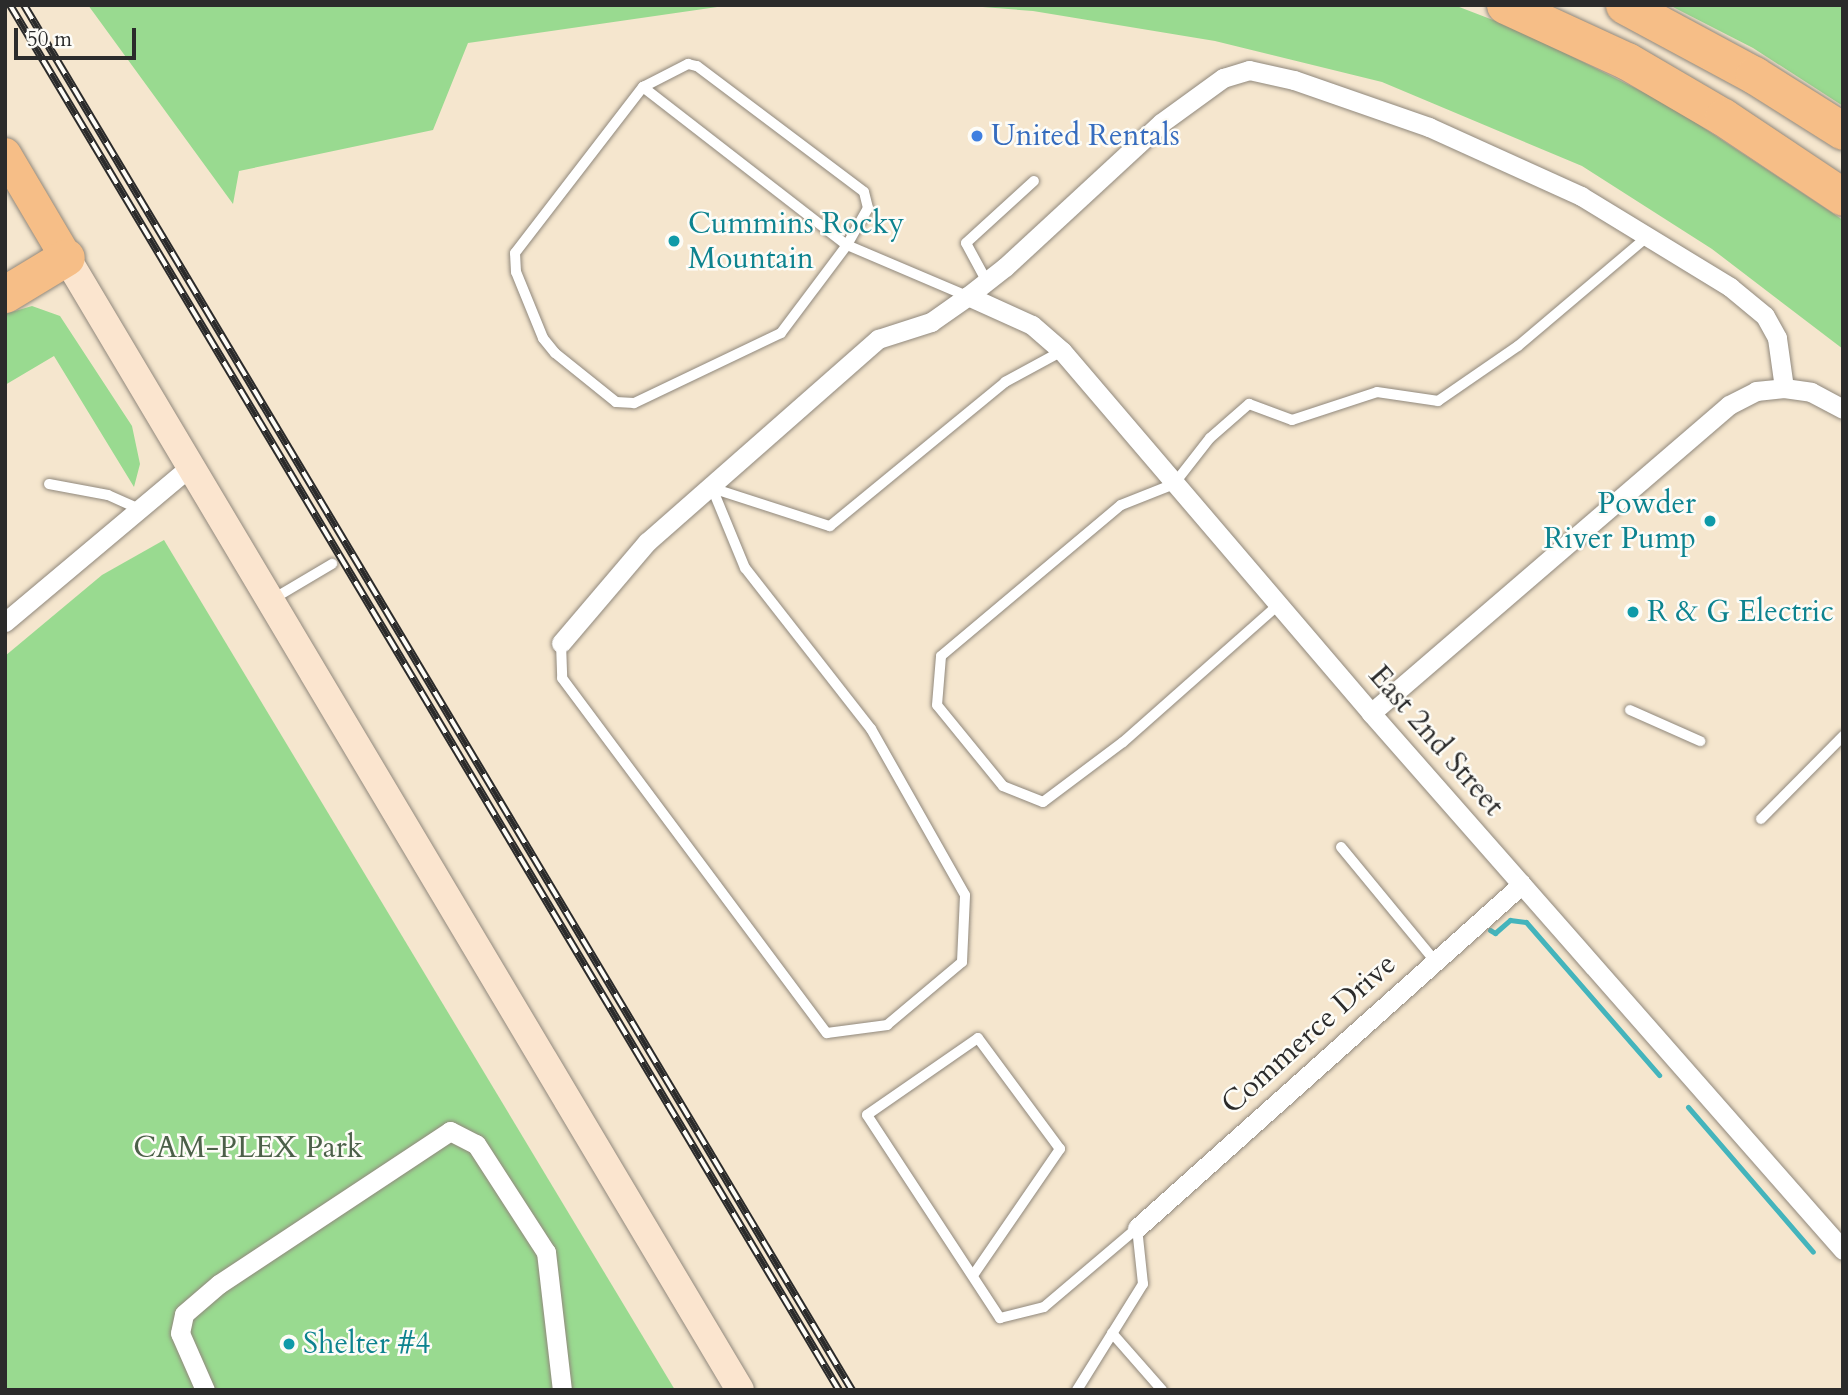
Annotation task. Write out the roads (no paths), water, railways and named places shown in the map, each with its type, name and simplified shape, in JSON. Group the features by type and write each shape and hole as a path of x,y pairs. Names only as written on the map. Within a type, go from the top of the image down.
{"highway":[{"path":"1505,5 1627,61 1723,117 1843,197"},
{"path":"1623,5 1754,75 1843,131"},
{"path":"5,268 61,248"},
{"path":"5,293 61,248"}],"main road":[{"path":"5,154 740,1390"}],"street":[{"path":"561,643 648,542 878,339 931,322 968,296 1161,123 1223,78 1249,70 1294,80 1429,127 1581,196 1730,287 1765,316 1777,338 1784,388"},
{"name":"East 2nd Street","path":"968,296 1032,325 1062,351 1371,713 1843,1250"},
{"path":"1371,713 1729,405 1756,391 1784,388 1811,392 1843,410"},
{"path":"5,622 191,466"},
{"name":"Commerce Drive","path":"1136,1228 1522,884"},
{"path":"205,1390 180,1333 184,1314 219,1284 450,1131 476,1144 546,1252 562,1390"}],"lane":[{"path":"692,63 864,192 868,208 847,245 781,333 634,403 616,402 555,353 543,338 516,272 515,253 643,87 692,63"},
{"path":"643,87 847,245 968,296"},
{"path":"986,280 966,243 1034,181"},
{"path":"1278,605 1123,742 1043,802 1003,786 937,705 941,656 1121,505 1174,484 1210,438 1249,404 1292,420 1377,392 1438,401 1518,346 1648,236"},
{"path":"712,488 830,526 1004,382 1062,351"},
{"path":"49,484 108,495 139,509"},
{"path":"561,643 562,678 827,1033 887,1025 962,962 965,895 871,729 745,568 712,488"},
{"path":"270,601 332,564"},
{"path":"1630,710 1700,741"},
{"path":"1760,819 1843,736"},
{"path":"1341,846 1435,961"},
{"path":"974,1274 1060,1149 978,1038 867,1115 974,1274 1000,1318 1044,1307 1136,1228"},
{"path":"1077,1390 1143,1284 1136,1228"},
{"path":"1112,1334 1162,1390"}],"waterway":[{"path":"1490,930 1495,933 1510,920 1526,922 1659,1075"},
{"path":"1688,1107 1813,1252"}],"railway":[{"path":"10,5 839,1390"},
{"path":"24,5 852,1390"}],"place":[{"name":"United Rentals","path":"977,136"},
{"name":"Cummins Rocky Mountain","path":"674,241"},
{"name":"Powder River Pump","path":"1710,521"},
{"name":"R & G Electric","path":"1633,612"},
{"name":"Shelter #4","path":"289,1344"}],"park label":[{"name":"CAM-PLEX Park","path":"248,1148"}]}
